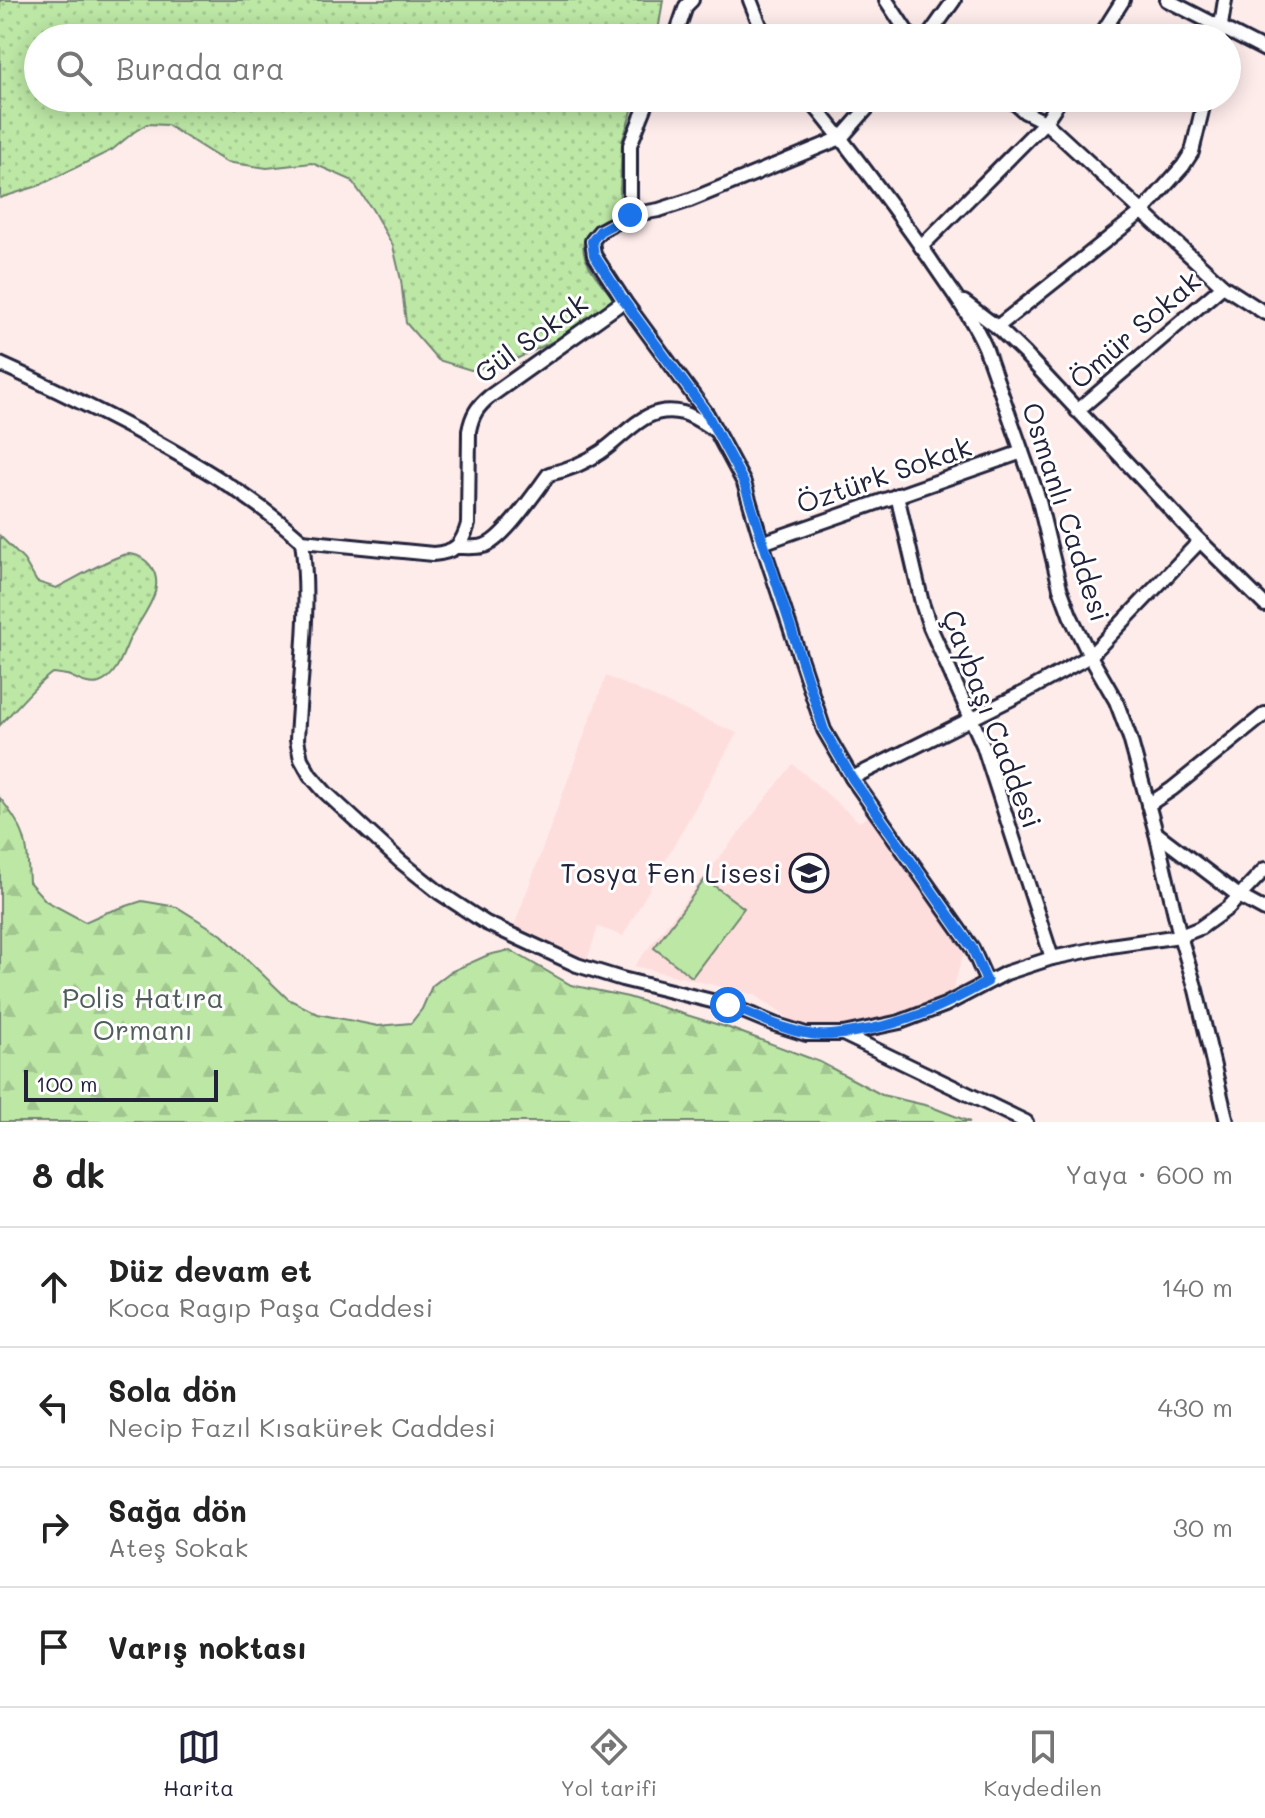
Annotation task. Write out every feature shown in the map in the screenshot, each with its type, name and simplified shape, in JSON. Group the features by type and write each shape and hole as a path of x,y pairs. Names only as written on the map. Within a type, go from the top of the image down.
{"street":[{"path":"680,24 686,6 692,0"},
{"path":"750,0 759,24"},
{"path":"886,0 902,24"},
{"path":"940,24 954,0"},
{"path":"1108,24 1123,0"},
{"path":"1167,0 1207,24"},
{"path":"1221,24 1225,0"},
{"path":"1241,40 1265,50"},
{"path":"630,215 630,145 643,112"},
{"name":"Osmanlı Caddesi","path":"820,112 921,247 977,329 985,347 1038,497 1060,588 1070,615 1123,717 1156,833 1227,1122"},
{"path":"864,112 841,138 690,200 630,215 600,231 592,241 594,255 707,414 744,483 824,730 852,778 972,948 987,982"},
{"path":"1025,112 1045,122 1223,286 1265,313"},
{"path":"921,247 1052,112"},
{"path":"997,327 1143,211 1192,152 1202,112"},
{"name":"Ömür Sokak","path":"1077,411 1223,286"},
{"path":"955,296 997,327 1265,605"},
{"name":"Gül Sokak","path":"457,547 468,524 469,431 478,406 624,301"},
{"path":"0,364 59,390 179,454 254,502 302,541 433,554 448,553 457,547 485,546 495,540 549,474 566,470 598,454 641,419 665,412 679,412 716,431"},
{"name":"Öztürk Sokak","path":"762,543 1022,452"},
{"name":"Çaybaşı Caddesi","path":"897,495 926,615 973,719 1052,958"},
{"path":"302,541 307,608 297,740 301,759 310,775 389,851 440,893 486,923 559,958 622,979 728,1005 806,1034 843,1034 921,1015 1006,973 1052,958 1180,936 1214,919 1265,869"},
{"path":"852,778 973,719 1090,656 1200,541"},
{"path":"1148,805 1265,714"},
{"path":"1156,833 1239,896 1265,910"},
{"path":"843,1034 1026,1122"}],"shaded area":[{"path":"606,676 737,733 623,936 598,927 587,960 514,926"},
{"name":"Tosya Fen Lisesi","path":"793,764 859,822 871,815 965,948 953,989 944,998 886,1017 825,1028 801,1027 755,995 634,966"}],"green space":[{"path":"0,0 663,0 659,24 24,24 24,112 632,112 622,142 619,214 596,225 583,243 587,262 614,299 554,341 512,361 471,370 438,360 406,323 393,246 372,209 351,180 312,163 267,168 226,162 167,125 147,124 112,150 38,186 0,198"},
{"path":"0,536 24,560 37,582 56,588 129,554 146,561 153,570 156,590 110,676 92,684 52,673 0,725"},
{"name":"Polis Hatıra Ormanı","path":"0,798 21,828 29,882 46,901 85,922 142,901 177,907 222,935 288,999 318,1014 378,1026 411,1023 422,1009 432,986 450,972 488,955 510,950 571,985 628,997 729,1028 820,1062 882,1095 929,1106 970,1122 0,1122"},
{"path":"705,879 744,908 692,977 654,948"}],"place":[{"name":"Tosya Fen Lisesi","path":"809,873"}],"route":[{"path":"630,215 600,231 592,241 594,255 707,414 744,483 824,730 852,778 972,948 987,982 921,1015 843,1034 806,1034 728,1005"}]}
